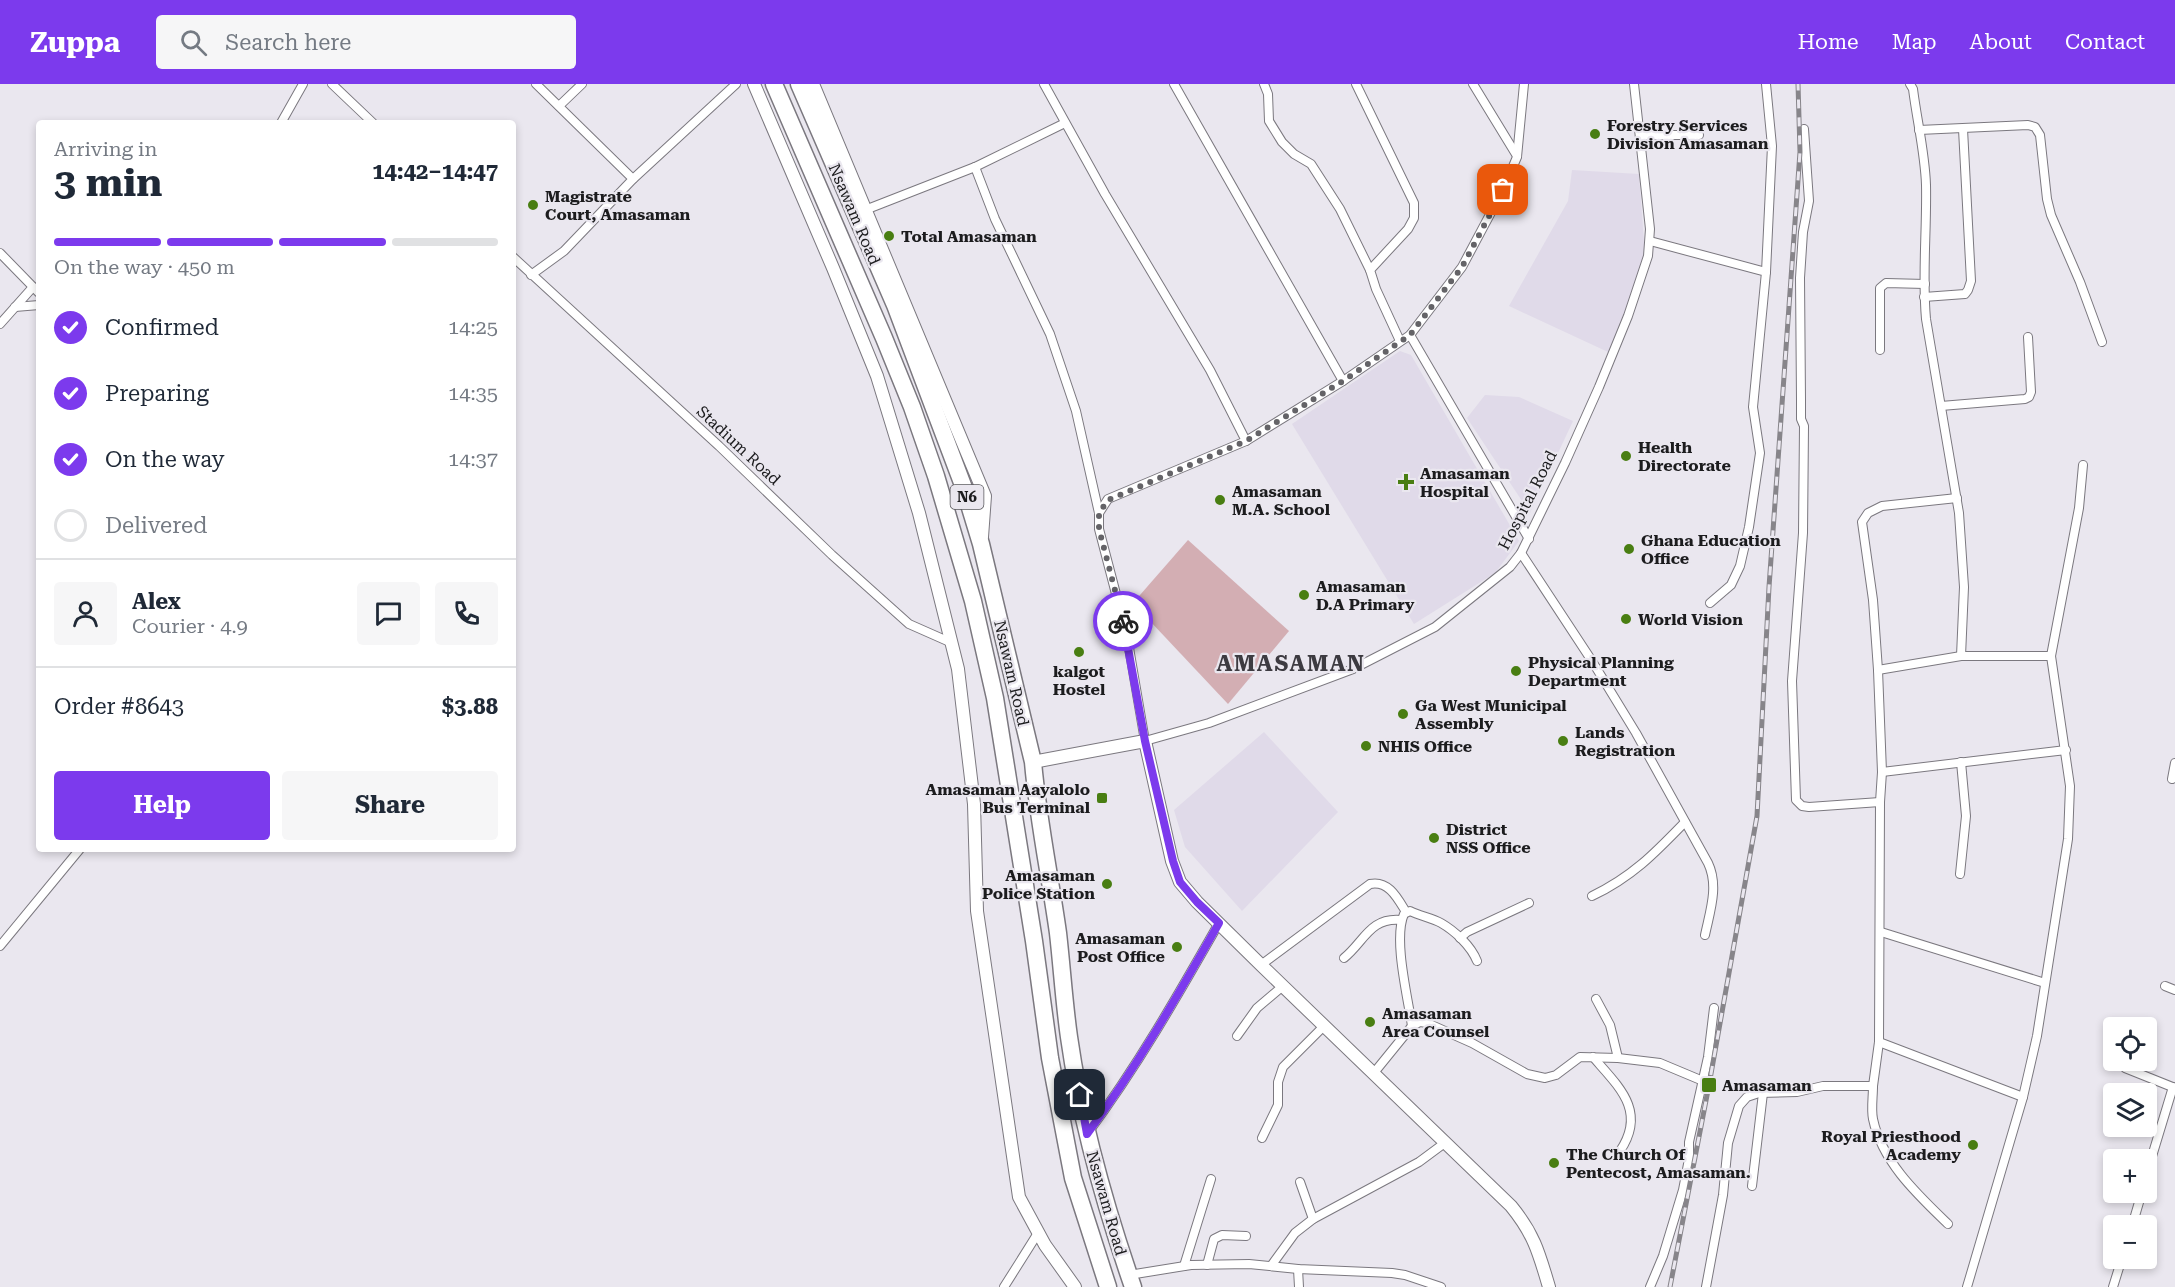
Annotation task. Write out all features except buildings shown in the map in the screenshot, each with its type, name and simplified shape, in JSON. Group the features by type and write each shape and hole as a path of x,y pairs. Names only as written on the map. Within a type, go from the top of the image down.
{"highway":[{"name":"Nsawam Road","path":"774,84 868,299 912,407 936,476 973,601 995,698 1034,941 1050,1058 1073,1178 1108,1287"},
{"name":"Nsawam Road","path":"800,84 917,361 964,488 981,544 1033,762 1036,800 1058,933 1069,1037 1087,1134 1114,1233 1131,1281"}],"main road":[{"path":"754,84 877,376 919,513 958,669 974,804 977,911 1019,1197 1038,1233 1075,1287"},
{"path":"813,84 985,496 981,544"},
{"path":"1145,741 1180,882 1260,965 1511,1206 1527,1226 1536,1244 1549,1287"},
{"name":"Hospital Road","path":"1033,762 1145,741"}],"street":[{"path":"283,120 303,84"},
{"path":"332,84 370,120"},
{"path":"536,84 633,179"},
{"path":"559,106 582,84"},
{"path":"531,275 564,250 633,179 736,84"},
{"path":"1044,84 1210,370 1246,441"},
{"path":"1174,84 1343,381"},
{"path":"1264,84 1268,94 1269,121 1282,142 1294,154 1311,164 1340,210 1370,270 1400,342"},
{"path":"1356,84 1414,203 1414,218 1408,230 1370,270"},
{"path":"1473,84 1517,157"},
{"path":"1099,513 1108,500 1246,441 1343,381 1410,335 1462,267 1503,190 1517,157 1524,84"},
{"name":"Hospital Road","path":"1145,741 1209,723 1353,669 1435,627 1510,567 1521,553 1599,387 1641,281 1650,241 1634,84"},
{"path":"1710,603 1731,585 1740,566 1749,527 1760,453 1753,407 1766,272 1772,146 1766,84"},
{"path":"1923,84 1911,87 1926,182 1927,233 1924,297 1957,498 1964,587 1961,656"},
{"path":"865,210 975,167 1065,123"},
{"path":"1919,130 2028,125 2035,127 2040,135 2051,215 2080,282 2102,342"},
{"path":"1804,129 1809,201 1803,232 1800,278 1801,419 1804,426 1803,533 1792,708 1796,753 1796,800 1802,806 1809,807 1880,802"},
{"path":"1924,297 1965,294 1971,281 1963,129"},
{"path":"1640,135 1699,135"},
{"path":"975,167 995,219 1050,334 1076,411 1099,513 1099,529 1127,636 1145,741"},
{"path":"1650,241 1766,272"},
{"path":"0,253 36,290 15,307 0,324"},
{"name":"Stadium Road","path":"516,260 909,624 952,643"},
{"path":"1880,350 1880,288 1886,283 1925,284"},
{"path":"15,307 36,305"},
{"path":"1410,335 1529,539"},
{"path":"1941,406 2029,397 2031,392 2028,337"},
{"path":"1967,1287 2023,1096 2037,1036 2068,839 2070,786 2051,656 2079,508 2083,465"},
{"path":"1948,1224 1909,1184 1884,1149 1873,1118 1873,1086 1879,1042 1882,772 1873,600 1862,522 1868,513 1882,506 1957,498"},
{"path":"1521,553 1598,670 1636,733 1713,872 1712,902 1705,935"},
{"path":"1878,670 1961,656 2051,656"},
{"path":"1882,772 2066,750"},
{"path":"1960,874 1966,816 1961,762"},
{"path":"2172,779 2175,763"},
{"path":"1592,896 1646,862 1685,822"},
{"path":"0,946 78,852"},
{"path":"1260,965 1370,884 1380,883 1389,888 1404,916 1401,945 1412,1026"},
{"path":"1460,938 1467,932 1529,903"},
{"path":"1344,958 1353,951 1370,928 1404,916 1410,911 1441,923 1460,938 1472,951 1477,961"},
{"path":"1087,1134 1162,1023 1219,923"},
{"path":"1881,932 2045,983"},
{"path":"1237,1036 1257,1008 1283,986"},
{"path":"2165,986 2175,990"},
{"path":"1596,999 1610,1025 1618,1058"},
{"path":"1650,1287 1663,1256 1683,1190 1689,1159 1689,1142 1703,1081 1714,1008"},
{"path":"1373,1074 1412,1026 1420,1022 1472,1043 1527,1074 1545,1078 1556,1075 1580,1057 1593,1057 1660,1063 1703,1081"},
{"path":"1262,1138 1278,1105 1278,1082 1283,1067 1324,1026"},
{"path":"1879,1042 2023,1096"},
{"path":"1593,1057 1622,1090 1630,1108 1631,1126 1627,1140 1620,1151"},
{"path":"2133,1071 2174,1087 2154,1149"},
{"path":"1707,1287 1723,1195 1728,1143 1739,1106 1747,1097 1763,1093 1797,1092 1823,1086 1873,1086"},
{"path":"1752,1186 1763,1093"},
{"path":"1271,1266 1295,1233 1313,1219 1419,1162 1446,1142"},
{"path":"1184,1266 1211,1179"},
{"path":"1300,1182 1313,1219"},
{"path":"1004,1287 1038,1233"},
{"path":"1207,1265 1212,1241 1217,1236 1246,1236"},
{"path":"1131,1281 1184,1266 1249,1264 1405,1275 1441,1287"},
{"path":"1298,1269 1299,1287"},
{"path":"2113,1287 2119,1269"}],"shaded area":[{"path":"1572,170 1639,174 1645,255 1643,273 1608,352 1509,306 1568,201"},
{"name":"Amasaman Hospital","path":"1400,351 1411,355 1519,541 1495,573 1414,624 1292,424"},
{"path":"1485,395 1519,397 1573,421 1530,513 1467,418"},
{"path":"1188,540 1289,631 1228,704 1133,603"},
{"path":"1264,732 1338,812 1242,911 1185,847 1174,810"}],"railway":[{"path":"1670,1287 1757,816 1769,587 1800,152 1798,84"}],"way so far":[{"path":"1123,621 1099,529 1099,513 1108,500 1246,441 1343,381 1410,335 1462,267 1503,190"}],"place":[{"name":"Forestry Services Division Amasaman","path":"1595,134"},
{"name":"Magistrate Court, Amasaman","path":"533,205"},
{"name":"Total Amasaman","path":"889,236"},
{"name":"Health Directorate","path":"1626,456"},
{"name":"Amasaman Hospital","path":"1406,482"},
{"name":"Amasaman M.A. School","path":"1220,500"},
{"name":"Ghana Education Office","path":"1629,549"},
{"name":"Amasaman D.A Primary","path":"1304,595"},
{"name":"World Vision","path":"1626,619"},
{"name":"kalgot Hostel","path":"1079,652"},
{"name":"Physical Planning Department","path":"1516,671"},
{"name":"Ga West Municipal Assembly","path":"1403,714"},
{"name":"Lands Registration","path":"1563,741"},
{"name":"NHIS Office","path":"1366,746"},
{"name":"Amasaman Aayalolo Bus Terminal","path":"1102,798"},
{"name":"District NSS Office","path":"1434,838"},
{"name":"Amasaman Police Station","path":"1107,884"},
{"name":"Amasaman Post Office","path":"1177,947"},
{"name":"Amasaman Area Counsel","path":"1370,1022"},
{"name":"Amasaman","path":"1709,1085"},
{"name":"Royal Priesthood Academy","path":"1973,1145"},
{"name":"The Church Of Pentecost, Amasaman.","path":"1554,1163"}],"district":[{"name":"AMASAMAN","path":"1291,663"}],"route":[{"path":"1080,1095 1087,1134 1157,1032 1219,923 1180,882 1173,861 1145,741 1123,621"}]}
